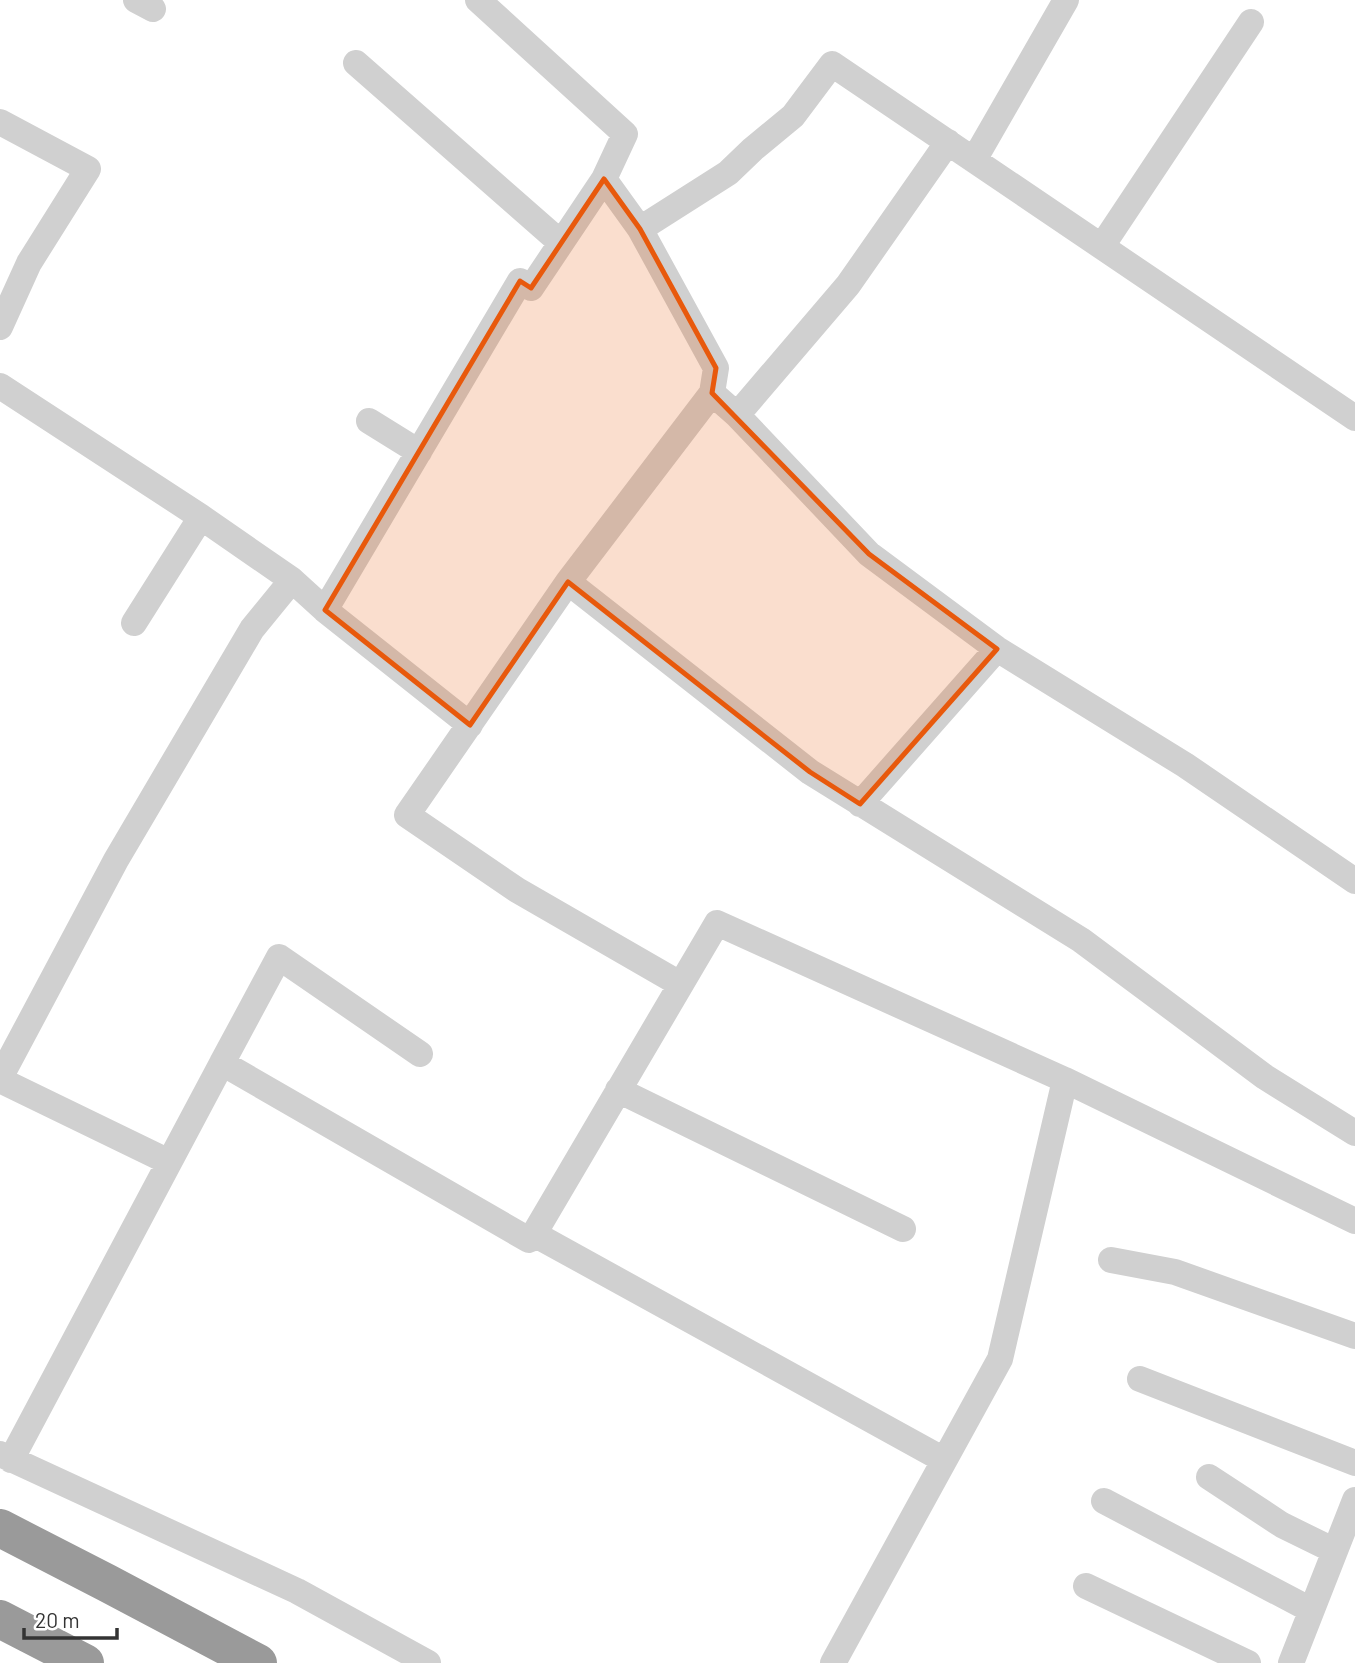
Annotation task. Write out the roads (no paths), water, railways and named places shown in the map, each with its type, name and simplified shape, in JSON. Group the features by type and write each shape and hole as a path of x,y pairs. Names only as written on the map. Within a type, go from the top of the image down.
{"highway":[{"path":"0,1528 258,1663"},
{"path":"0,1619 85,1663"}],"street":[{"path":"325,610 520,281 531,289 604,179 625,134 478,0"},
{"path":"974,160 1066,0"},
{"path":"1102,246 1251,22"},
{"path":"356,63 561,243"},
{"path":"640,229 728,173 793,116 832,64 1355,418"},
{"path":"0,122 89,169 29,264 0,327"},
{"path":"737,415 848,285 948,142"},
{"path":"604,179 640,229 716,368 712,393 568,582 407,815 517,890 680,984"},
{"path":"0,386 201,517 292,580 325,610 470,725"},
{"path":"712,393 737,415 869,554 997,649 1185,765 1355,881"},
{"path":"369,421 419,452"},
{"path":"134,623 201,517"},
{"path":"169,1162 0,1079 122,849 252,629 292,580"},
{"path":"568,582 810,772 1080,940 1265,1077 1355,1133"},
{"path":"860,804 997,649"},
{"path":"222,1063 529,1240 717,923 1065,1080 1355,1221"},
{"path":"420,1054 279,957 5,1457 297,1591 428,1663"},
{"path":"833,1663 1000,1359 1065,1080"},
{"path":"618,1090 902,1229"},
{"path":"534,1234 944,1460"},
{"path":"1111,1260 1175,1272 1355,1336"},
{"path":"1140,1379 1355,1463"},
{"path":"1209,1476 1282,1525 1335,1551"},
{"path":"1291,1663 1355,1500"},
{"path":"1104,1501 1311,1610"},
{"path":"1086,1586 1248,1663"}]}
